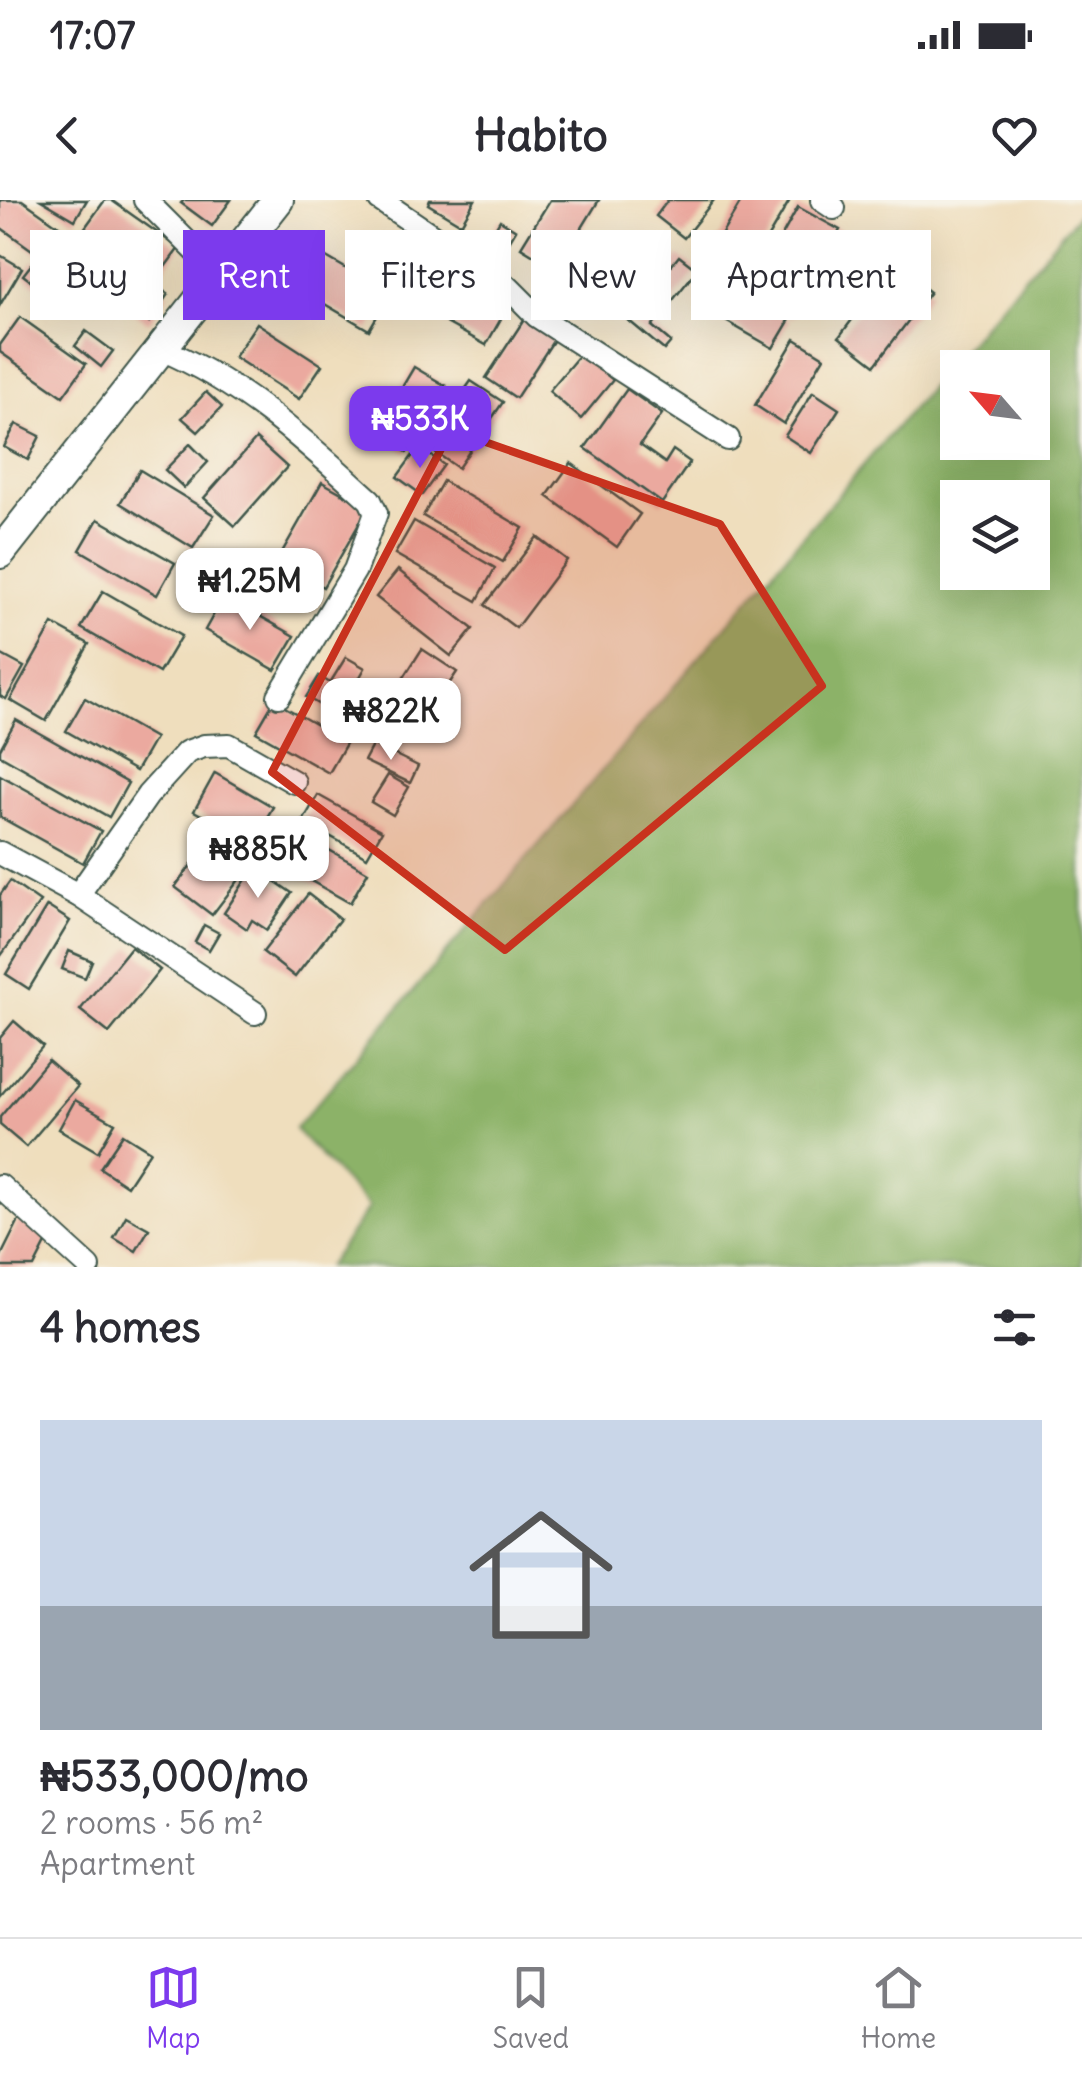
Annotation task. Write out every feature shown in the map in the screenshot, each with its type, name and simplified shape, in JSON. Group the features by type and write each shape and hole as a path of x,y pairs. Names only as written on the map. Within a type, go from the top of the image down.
{"street":[{"path":"144,200 183,238"},
{"path":"255,230 278,200"},
{"path":"380,200 509,288 538,316 728,439"},
{"path":"0,553 185,320"},
{"path":"162,349 203,366 280,418 370,500 376,514 355,570 279,696"},
{"path":"78,896 148,795 188,752 204,746 229,746 294,782"},
{"path":"0,852 78,896 255,1013"},
{"path":"0,1186 90,1267"}],"highlighted area":[{"path":"451,430 720,524 822,686 505,950 272,772"}],"green space":[{"path":"1082,210 1082,1267 327,1267 369,1207 295,1129 940,376 940,460 1050,460 1050,350 962,350"}],"building":[{"path":"0,200 22,200 64,230 30,230 30,248 0,227"},
{"path":"41,200 87,200 75,220"},
{"path":"105,200 111,200 154,230 85,230"},
{"path":"231,200 212,226 181,203"},
{"path":"430,200 475,200 461,224 428,204"},
{"path":"550,200 599,200 581,230 531,230"},
{"path":"668,200 714,200 684,238 656,216"},
{"path":"742,200 790,200 772,230 724,230"},
{"path":"798,207 840,230 785,230"},
{"path":"500,220 516,230 511,238 511,230 494,230"},
{"path":"531,231 531,253 521,247"},
{"path":"163,237 179,248 163,270"},
{"path":"0,255 22,268 0,305"},
{"path":"325,256 345,268 345,316 325,304"},
{"path":"679,256 691,265 691,277 671,302 671,266"},
{"path":"527,315 557,335 516,398 486,378"},
{"path":"20,317 86,364 63,396 0,352 0,345"},
{"path":"352,320 375,320 369,330"},
{"path":"441,320 500,320 486,345"},
{"path":"628,320 657,320 652,326 671,342 664,350"},
{"path":"724,320 787,320 773,348"},
{"path":"852,320 909,320 875,365 839,337"},
{"path":"257,323 322,365 299,399 234,357"},
{"path":"86,331 113,351 101,367 75,346"},
{"path":"795,339 824,357 784,424 755,405"},
{"path":"581,353 613,380 581,419 549,391"},
{"path":"414,367 446,386 407,452 375,433"},
{"path":"471,381 503,402 458,468 426,446"},
{"path":"627,389 662,414 640,445 665,463 673,450 690,462 662,503 585,448"},
{"path":"206,392 222,407 198,432 182,418"},
{"path":"813,392 839,409 811,453 785,436"},
{"path":"16,424 40,436 28,460 4,447"},
{"path":"256,439 287,467 235,526 204,498"},
{"path":"190,444 208,462 184,488 165,470"},
{"path":"419,447 444,465 422,495 397,477"},
{"path":"571,463 640,514 617,547 547,496"},
{"path":"140,470 214,515 193,548 120,503"},
{"path":"443,481 523,528 503,562 423,516"},
{"path":"322,482 368,508 323,587 277,561"},
{"path":"98,519 175,563 157,595 80,550"},
{"path":"414,521 495,568 477,601 395,554"},
{"path":"537,537 567,560 516,628 485,605"},
{"path":"398,570 473,629 451,656 376,597"},
{"path":"103,591 181,636 159,673 81,628"},
{"path":"224,596 295,636 275,670 205,630"},
{"path":"53,624 89,644 46,721 10,700"},
{"path":"422,649 457,672 435,705 401,682"},
{"path":"0,654 24,667 6,699 0,696"},
{"path":"346,657 365,668 360,677 386,692 363,730 306,697 319,676 330,683"},
{"path":"85,698 155,738 136,771 66,731"},
{"path":"274,701 347,742 329,773 256,732"},
{"path":"16,720 128,783 109,817 0,755"},
{"path":"373,744 418,766 410,783 364,761"},
{"path":"215,773 273,807 252,843 194,811"},
{"path":"0,775 101,831 83,863 0,817"},
{"path":"388,775 409,787 393,815 371,802"},
{"path":"318,795 382,831 367,857 303,821"},
{"path":"292,829 368,872 350,903 274,860"},
{"path":"213,835 251,864 212,915 175,887"},
{"path":"254,867 292,893 267,930 252,920 247,929 224,913"},
{"path":"10,881 40,902 0,957 0,895"},
{"path":"308,894 340,919 295,977 263,952"},
{"path":"47,906 70,921 29,989 6,974"},
{"path":"204,925 219,933 209,950 195,942"},
{"path":"131,947 160,970 109,1033 80,1010"},
{"path":"69,951 92,961 85,978 62,969"},
{"path":"14,1021 43,1046 0,1096 0,1038"},
{"path":"48,1060 78,1086 26,1147 0,1125 0,1117"},
{"path":"75,1100 115,1123 98,1152 59,1129"},
{"path":"123,1134 150,1151 127,1186 100,1168"},
{"path":"23,1212 54,1228 34,1267 0,1267 0,1258"},
{"path":"126,1216 149,1229 136,1251 114,1238"}]}
